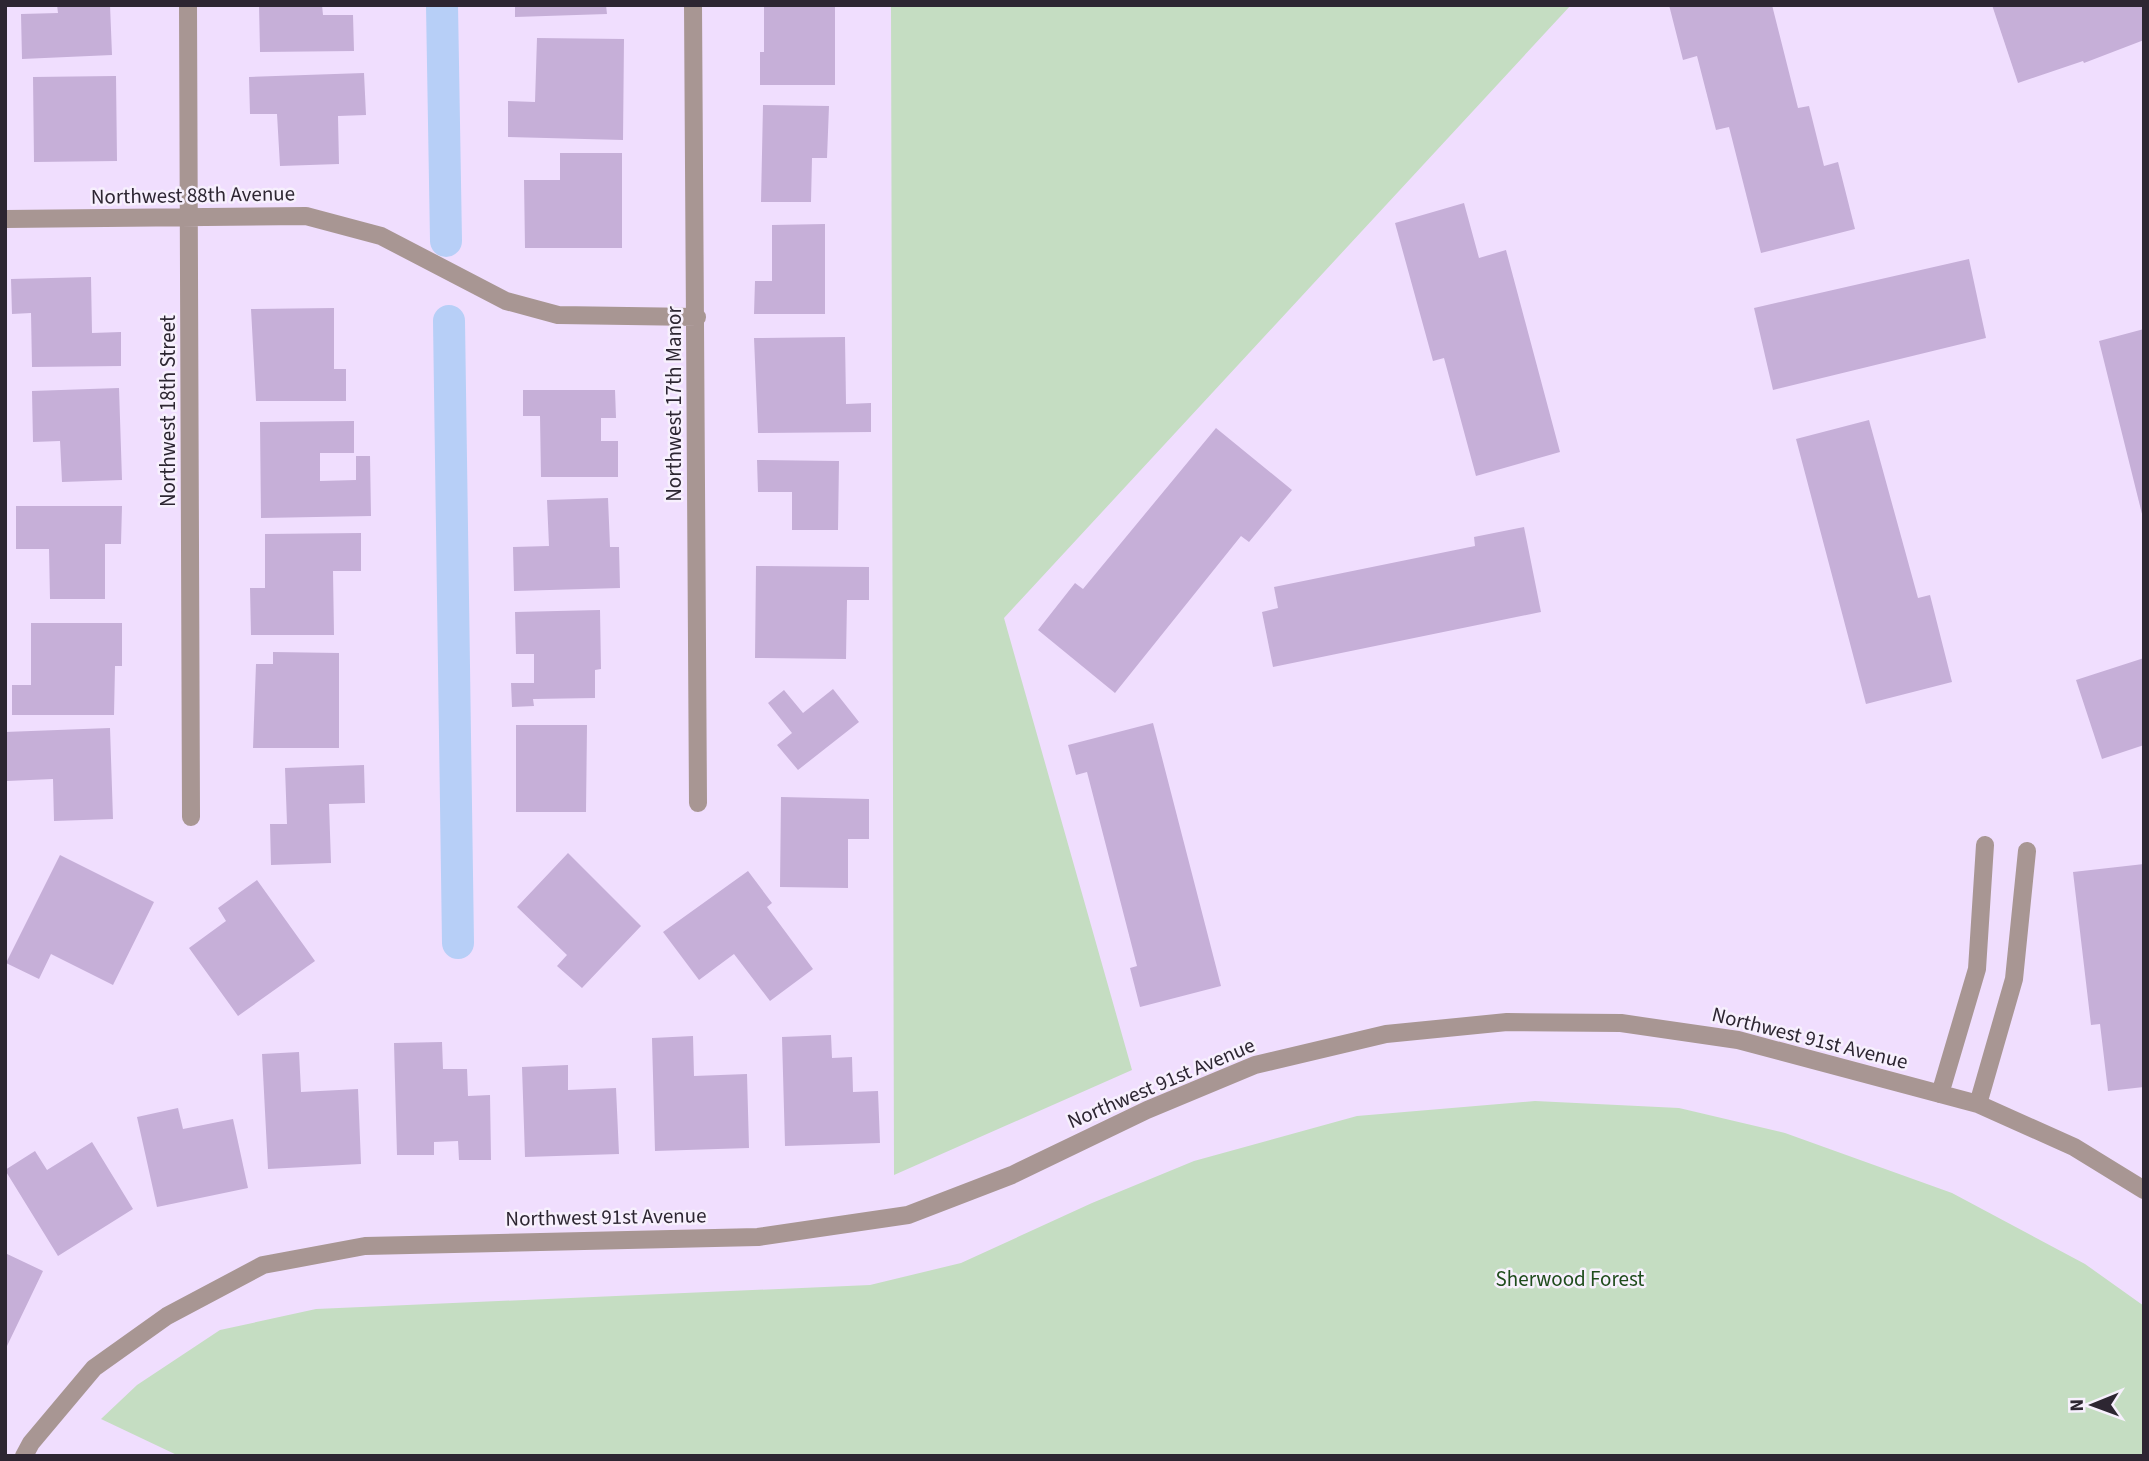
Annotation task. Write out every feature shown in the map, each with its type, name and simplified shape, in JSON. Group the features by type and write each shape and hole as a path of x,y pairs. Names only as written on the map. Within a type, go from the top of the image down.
{"street":[{"name":"Northwest 18th Street","path":"188,5 191,817"},
{"name":"Northwest 17th Manor","path":"693,5 698,803"},
{"name":"Northwest 88th Avenue","path":"5,219 306,216 381,236 506,301 558,315 696,317"},
{"path":"1940,1094 1977,970 1985,845"},
{"path":"1978,1104 2014,979 2027,851"},
{"name":"Northwest 91st Avenue","path":"24,1456 31,1443 94,1368 167,1316 263,1265 365,1246 758,1237 908,1215 1012,1175 1147,1110 1255,1065 1399,1033 1507,1022 1621,1023 1738,1040 1978,1104 2074,1147 2144,1189"}],"green space":[{"path":"891,5 1571,5 1004,618 1132,1070 894,1175"},
{"name":"Sherwood Forest","path":"1535,1101 1679,1108 1785,1133 1952,1193 2085,1264 2144,1306 2144,1456 179,1456 101,1419 137,1385 220,1330 316,1309 870,1285 961,1263 1092,1203 1194,1161 1357,1116"}],"building":[{"path":"57,5 110,5 112,55 22,59 21,14 58,13"},
{"path":"259,5 322,5 323,15 353,15 354,51 260,52"},
{"path":"515,5 606,5 607,14 515,17"},
{"path":"764,5 835,5 835,85 760,85 760,52 764,52"},
{"path":"1669,5 1772,5 1798,108 1809,106 1824,166 1838,162 1855,229 1761,253 1729,127 1716,130 1697,56 1683,60"},
{"path":"1992,5 2144,5 2144,40 2084,63 2083,61 2018,83"},
{"path":"537,38 624,39 623,140 508,137 508,101 535,102"},
{"path":"364,73 366,115 338,116 339,164 280,166 277,114 250,114 249,77"},
{"path":"116,76 117,161 34,162 33,77"},
{"path":"763,105 829,106 827,158 812,158 811,202 761,202"},
{"path":"560,153 622,153 622,248 525,248 524,180 560,180"},
{"path":"1464,203 1479,258 1506,250 1560,452 1476,476 1444,358 1433,361 1395,223"},
{"path":"825,224 825,314 754,314 755,281 772,281 772,225"},
{"path":"1969,259 1986,338 1773,390 1754,308"},
{"path":"91,277 92,333 121,332 121,366 32,367 31,313 12,314 11,279"},
{"path":"334,308 334,369 346,369 346,401 256,401 251,309"},
{"path":"2144,329 2144,518 2143,518 2099,341"},
{"path":"845,337 846,404 871,403 871,432 758,433 754,338"},
{"path":"119,388 122,480 62,482 60,441 33,442 32,391"},
{"path":"523,390 615,390 616,418 601,418 601,441 618,441 618,477 541,477 540,416 523,416"},
{"path":"1869,420 1918,598 1930,595 1952,682 1866,704 1796,439"},
{"path":"354,421 354,453 320,453 320,481 356,480 356,456 370,456 371,516 261,518 260,422"},
{"path":"1216,428 1292,490 1249,542 1241,536 1115,693 1038,630 1075,583 1083,589"},
{"path":"757,460 839,461 838,530 792,530 792,492 758,492"},
{"path":"608,498 610,547 619,547 620,588 514,591 513,547 549,546 547,500"},
{"path":"16,506 122,506 121,544 105,544 105,599 50,599 49,549 16,549"},
{"path":"1524,527 1541,612 1273,667 1262,612 1278,608 1274,587 1475,546 1474,537"},
{"path":"361,533 361,571 333,571 334,635 251,635 250,588 265,588 265,534"},
{"path":"756,566 869,567 869,600 847,600 846,659 755,658"},
{"path":"600,610 601,669 595,670 595,698 533,699 534,706 512,707 511,683 534,683 534,654 516,654 515,612"},
{"path":"31,623 122,623 122,666 115,666 114,715 12,715 12,685 31,685"},
{"path":"273,652 339,653 339,748 253,748 256,664 273,664"},
{"path":"2144,658 2144,745 2102,759 2076,680"},
{"path":"833,689 859,722 798,770 777,745 792,733 768,703 784,690 803,713"},
{"path":"1153,723 1221,986 1140,1007 1130,968 1137,966 1087,772 1076,775 1068,745"},
{"path":"516,725 587,725 586,812 516,812"},
{"path":"110,728 113,819 54,821 53,779 7,781 5,732"},
{"path":"364,765 365,803 329,804 331,863 271,865 270,824 287,824 285,768"},
{"path":"781,797 869,799 869,839 848,839 848,888 780,887"},
{"path":"568,853 641,926 582,988 557,966 567,955 517,907"},
{"path":"60,855 154,902 113,985 51,954 39,979 6,963"},
{"path":"2144,864 2144,1087 2108,1091 2100,1024 2091,1025 2073,872"},
{"path":"748,871 772,903 767,907 813,969 770,1001 734,954 699,980 663,932"},
{"path":"257,880 315,961 238,1016 189,948 226,921 218,908"},
{"path":"831,1035 832,1058 852,1057 853,1092 878,1091 880,1143 785,1146 782,1037"},
{"path":"693,1036 694,1076 747,1074 749,1148 655,1151 652,1038"},
{"path":"442,1042 443,1069 467,1069 468,1096 490,1095 491,1160 459,1160 458,1141 434,1142 434,1155 397,1155 394,1043"},
{"path":"299,1052 301,1092 358,1089 361,1164 268,1169 262,1054"},
{"path":"568,1065 568,1090 616,1088 619,1154 525,1157 522,1067"},
{"path":"178,1108 183,1129 233,1119 248,1188 157,1207 137,1117"},
{"path":"92,1142 133,1209 58,1256 5,1170 35,1151 47,1170"},
{"path":"5,1253 43,1271 7,1346 5,1345"}],"waterway":[{"path":"442,5 446,241"},
{"path":"449,321 458,943"}]}
